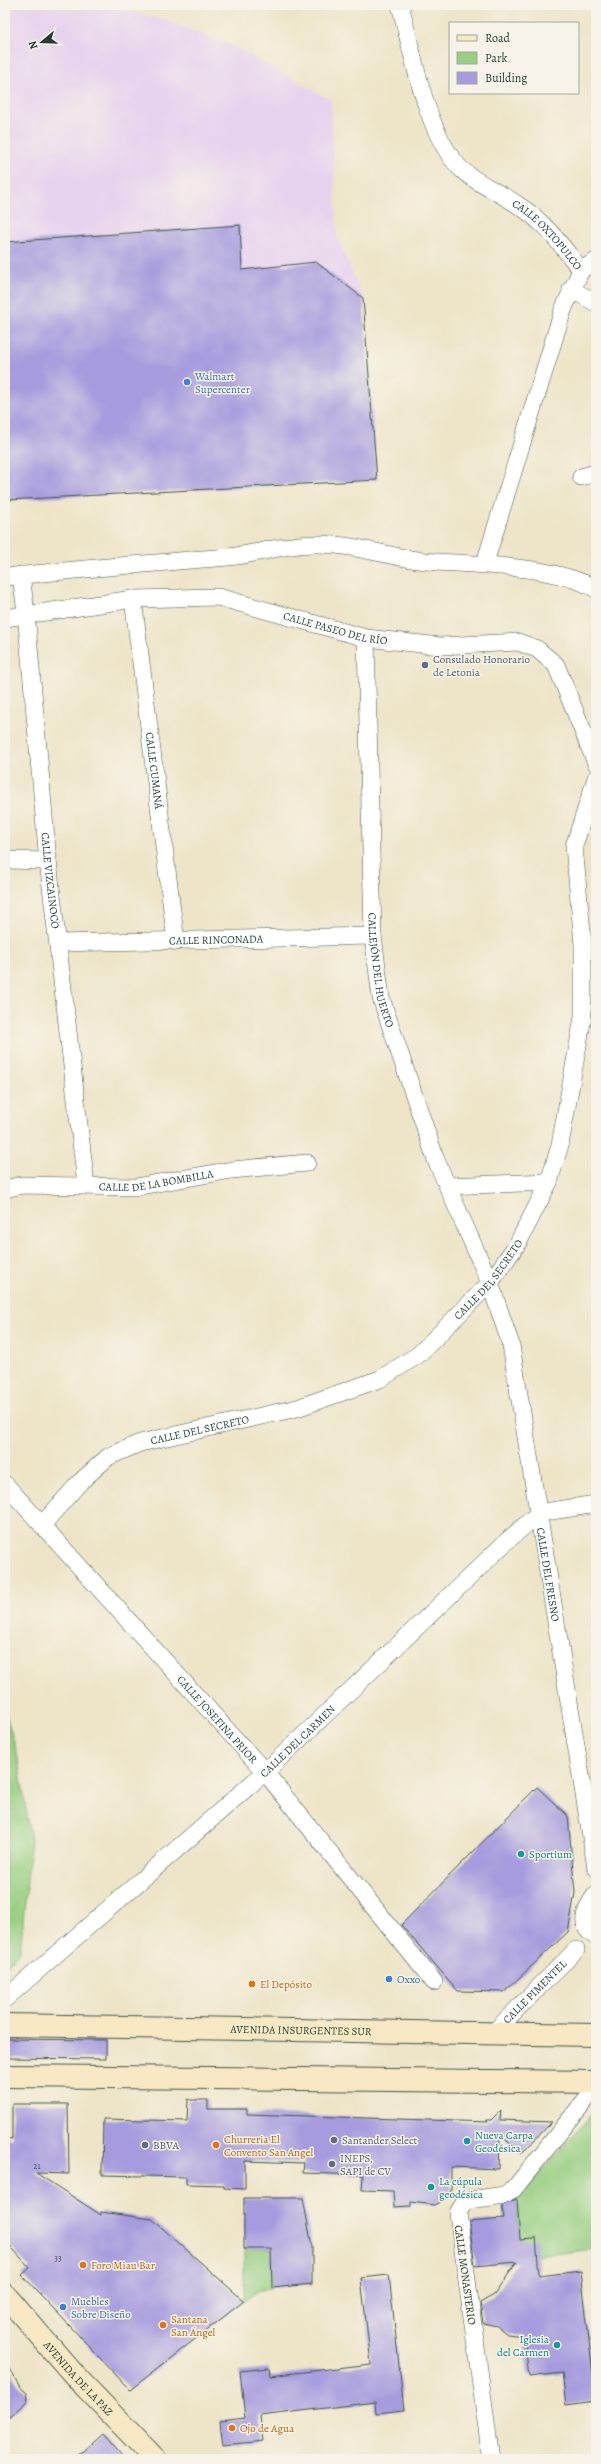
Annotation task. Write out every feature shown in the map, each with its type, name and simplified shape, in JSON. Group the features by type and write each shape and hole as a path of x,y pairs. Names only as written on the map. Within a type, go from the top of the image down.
{"main road":[{"name":"AVENIDA INSURGENTES SUR","path":"5,2025 596,2035"},
{"path":"5,2076 596,2082"},
{"name":"AVENIDA DE LA PAZ","path":"5,2295 76,2378 155,2459"}],"street":[{"name":"CALLE OXTOPULCO","path":"400,5 429,112 442,144 460,167 519,205 550,231 581,270 571,289 485,564"},
{"path":"581,270 596,261"},
{"path":"571,289 596,303"},
{"path":"13,576 120,564 230,556 314,544 348,546 388,556 436,562 485,564 579,579 596,589"},
{"name":"CALLE VIZCAINOCO","path":"13,576 26,614 48,861 86,1185"},
{"name":"CALLE PASEO DEL RÍO","path":"5,618 133,599 218,597 366,638 440,646 518,642 537,649 556,665 596,763"},
{"name":"CALLE CUMANÁ","path":"133,599 176,942"},
{"name":"CALLEJÓN DEL HUERTO","path":"366,638 373,936 381,998 436,1160 490,1282"},
{"name":"CALLE DEL SECRETO","path":"42,1525 80,1482 108,1457 140,1443 297,1408 380,1379 418,1355 490,1282 518,1243 549,1182 560,1145 583,1017 583,944 574,846 596,778"},
{"path":"5,860 48,861"},
{"name":"CALLE RINCONADA","path":"58,943 176,942 373,936"},
{"name":"CALLE DE LA BOMBILLA","path":"5,1189 22,1185 135,1187 232,1170 307,1163"},
{"path":"448,1186 549,1182"},
{"name":"CALLE DEL FRESNO","path":"490,1282 511,1345 596,1868"},
{"name":"CALLE JOSEFINA PRIOR","path":"5,1484 265,1772 434,1982"},
{"path":"539,1513 596,1504"},
{"name":"CALLE DEL CARMEN","path":"5,1999 265,1772 507,1541 539,1513"},
{"path":"596,1894 588,1905 584,1916 586,1927 596,1936"},
{"name":"CALLE PIMENTEL","path":"492,2034 576,1950"},
{"name":"CALLE MONASTERIO","path":"491,2459 458,2213 470,2200 505,2195 514,2190 596,2087"}],"shaded area":[{"path":"5,5 102,5 165,20 229,44 331,100 337,237 363,298 377,480 5,500"}],"green space":[{"path":"5,1711 17,1753 31,1840 20,1952 5,1967"},
{"path":"596,2109 596,2249 537,2256 520,2240 517,2200"},
{"path":"244,2249 271,2249 272,2288 260,2289 244,2301"}],"building":[{"name":"Walmart Supercenter","path":"240,225 242,270 316,262 363,298 377,480 7,500 5,465 5,242"},
{"name":"Sportium","path":"537,1787 568,1816 575,1893 568,1932 504,1992 458,1991 401,1925"},
{"path":"5,2039 106,2040 106,2059 5,2058"},
{"path":"188,2100 208,2100 208,2109 247,2109 247,2114 488,2122 486,2120 491,2120 501,2110 500,2120 552,2122 521,2154 500,2134 499,2169 451,2167 451,2190 444,2200 434,2205 411,2202 411,2206 394,2207 393,2191 362,2190 363,2175 303,2173 304,2163 245,2161 245,2189 224,2188 224,2185 186,2184 186,2177 102,2175 103,2119 187,2121"},
{"path":"12,2104 68,2104 69,2174 36,2173 101,2215 101,2212 152,2219 244,2301 130,2390 22,2275 30,2268 5,2240 5,2138 12,2139"},
{"path":"244,2198 303,2198 312,2247 312,2284 272,2288 271,2249 244,2249"},
{"name":"Iglesia del Carmen","path":"517,2200 520,2240 534,2239 536,2237 539,2276 581,2271 596,2401 566,2405 562,2373 529,2377 524,2336 507,2334 497,2326 483,2323 480,2303 494,2295 517,2262 475,2266 469,2222 504,2219 502,2205"},
{"path":"389,2275 404,2410 376,2413 375,2402 260,2416 263,2441 223,2445 220,2421 245,2418 240,2371 269,2368 270,2376 371,2364 361,2278"},
{"path":"5,2361 20,2387 27,2393 28,2398 26,2402 5,2421"},
{"path":"102,2434 124,2459 74,2459"}],"place":[{"name":"Walmart Supercenter","path":"187,382"},
{"name":"Consulado Honorario de Letonia","path":"425,665"},
{"name":"Sportium","path":"521,1854"},
{"name":"Oxxo","path":"389,1979"},
{"name":"El Depósito","path":"252,1984"},
{"name":"Santander Select","path":"334,2140"},
{"name":"Nueva Carpa Geodésica","path":"467,2141"},
{"name":"BBVA","path":"145,2145"},
{"name":"Churreria El Convento San Angel","path":"216,2145"},
{"name":"INEPS, SAPI de CV","path":"332,2164"},
{"name":"La cúpula geodésica","path":"431,2187"},
{"name":"Foro Miau Bar","path":"83,2265"},
{"name":"Muebles Sobre Diseño","path":"63,2307"},
{"name":"Santana San Ángel","path":"163,2325"},
{"name":"Iglesia del Carmen","path":"557,2345"},
{"name":"Ojo de Agua","path":"232,2428"}]}
